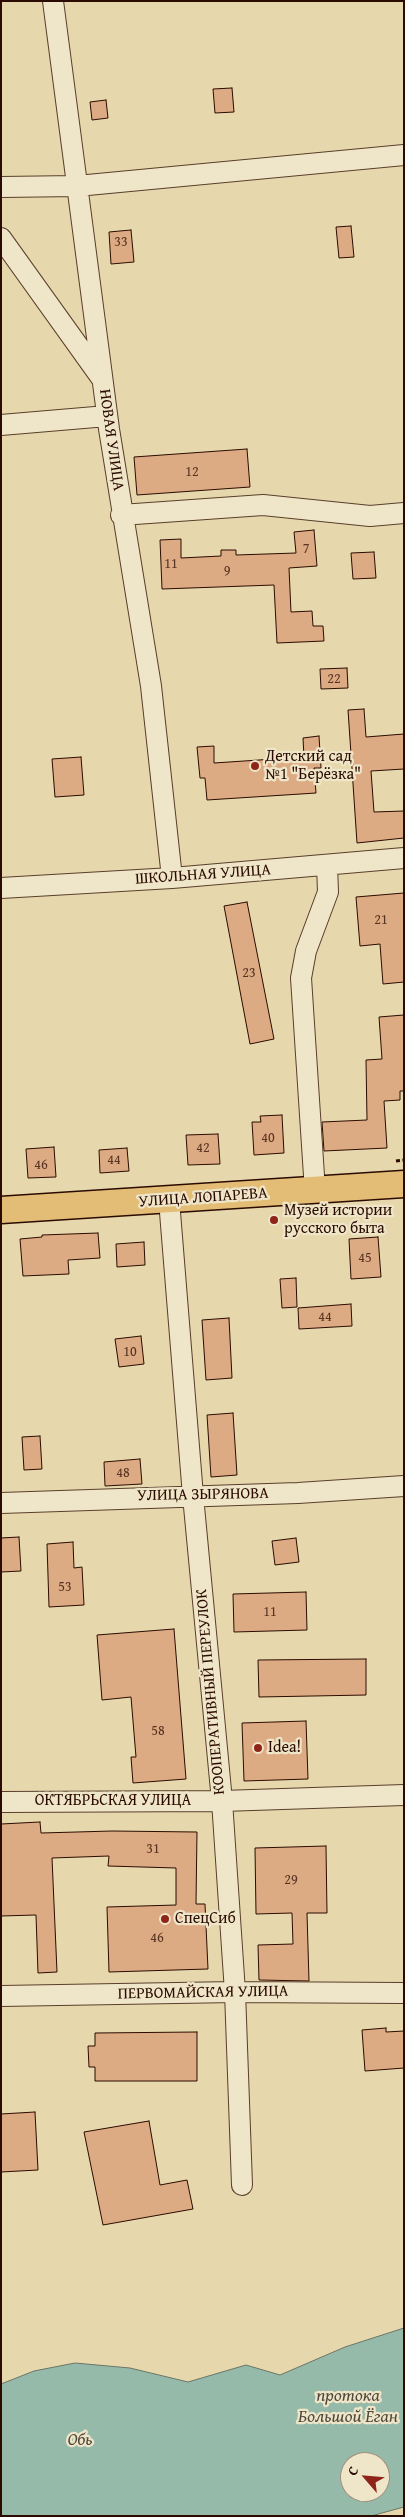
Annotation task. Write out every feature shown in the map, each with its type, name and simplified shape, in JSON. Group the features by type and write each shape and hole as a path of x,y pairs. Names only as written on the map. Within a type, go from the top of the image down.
{"main road":[{"name":"УЛИЦА ЛОПАРЕВА","path":"1,1210 404,1184"}],"street":[{"name":"НОВАЯ УЛИЦА","path":"53,1 121,515 151,686 172,878"},
{"path":"1,187 77,186 404,155"},
{"path":"1,238 103,381"},
{"path":"1,426 107,416"},
{"path":"121,515 263,505 370,516 404,513"},
{"name":"ШКОЛЬНАЯ УЛИЦА","path":"1,888 172,878 404,858"},
{"path":"314,1191 301,978 306,951 328,892 326,865"},
{"name":"КООПЕРАТИВНЫЙ ПЕРЕУЛОК","path":"169,1200 193,1496 222,1801 235,1992 242,2185"},
{"name":"УЛИЦА ЗЫРЯНОВА","path":"1,1503 404,1486"},
{"name":"ОКТЯБРЬСКАЯ УЛИЦА","path":"1,1802 222,1801 404,1795"},
{"name":"ПЕРВОМАЙСКАЯ УЛИЦА","path":"1,1996 235,1992 404,1993"}],"water":[{"name":"Обь","path":"404,2328 404,2507 371,2516 1,2516 1,2384 34,2371 75,2363 130,2368 188,2382 246,2365 280,2375 345,2347"}],"building":[{"path":"232,88 234,112 215,113 213,89"},
{"path":"106,100 108,118 92,120 90,102"},
{"path":"351,226 354,257 339,258 336,227"},
{"path":"131,230 134,262 111,264 109,232"},
{"path":"247,449 250,487 137,495 134,457"},
{"path":"314,530 317,566 289,568 291,612 312,611 313,626 323,626 324,641 277,643 274,585 162,589 160,540 181,539 181,558 221,556 221,550 236,550 236,555 296,553 294,532"},
{"path":"374,552 376,578 353,579 351,553"},
{"path":"347,668 348,688 321,689 320,669"},
{"path":"364,709 366,737 404,734 404,769 371,771 374,812 404,811 404,838 357,843 348,710"},
{"path":"319,736 321,768 314,768 316,793 207,800 205,778 200,778 197,747 214,746 214,763 304,757 303,738"},
{"path":"81,757 84,795 55,797 52,759"},
{"path":"404,893 404,982 383,984 380,944 360,946 356,897"},
{"path":"247,902 274,1039 250,1044 224,906"},
{"path":"404,1015 404,1091 400,1091 400,1100 384,1101 387,1148 324,1151 322,1122 367,1120 366,1060 382,1059 379,1017"},
{"path":"282,1115 284,1153 254,1155 252,1122 261,1122 260,1116"},
{"path":"218,1134 220,1164 188,1165 186,1135"},
{"path":"54,1147 56,1177 28,1178 26,1149"},
{"path":"127,1148 129,1171 100,1173 99,1150"},
{"path":"98,1233 100,1258 68,1260 69,1274 23,1276 20,1239 42,1237 42,1235"},
{"path":"378,1237 381,1277 351,1279 349,1239"},
{"path":"144,1242 145,1265 117,1267 116,1244"},
{"path":"296,1278 297,1307 282,1308 280,1279"},
{"path":"351,1304 352,1326 299,1329 298,1308"},
{"path":"229,1318 232,1378 206,1380 202,1320"},
{"path":"141,1336 144,1364 119,1367 115,1339"},
{"path":"233,1413 237,1475 211,1477 207,1415"},
{"path":"40,1436 42,1469 24,1470 22,1437"},
{"path":"140,1459 142,1484 105,1486 104,1462"},
{"path":"19,1537 21,1571 1,1572 1,1538"},
{"path":"296,1538 299,1562 275,1565 272,1541"},
{"path":"73,1542 74,1568 82,1567 84,1605 49,1607 47,1544"},
{"path":"306,1592 307,1630 234,1632 233,1594"},
{"path":"174,1629 186,1779 133,1783 131,1757 136,1757 131,1697 102,1700 97,1635"},
{"path":"366,1659 366,1695 259,1697 258,1660"},
{"path":"306,1721 308,1779 244,1781 242,1723"},
{"path":"40,1822 41,1833 112,1831 197,1832 196,1904 205,1904 208,1969 109,1972 107,1907 176,1905 176,1868 108,1866 109,1856 52,1858 57,1972 38,1973 36,1915 1,1916 1,1824"},
{"path":"326,1846 327,1913 307,1913 309,1981 259,1980 258,1945 293,1944 292,1913 256,1914 255,1848"},
{"path":"386,2028 386,2032 404,2031 404,2068 365,2071 362,2030"},
{"path":"197,2032 197,2081 95,2081 95,2067 89,2067 88,2046 95,2046 95,2033"},
{"path":"35,2112 38,2170 1,2172 1,2114"},
{"path":"149,2121 160,2185 187,2180 193,2209 103,2225 84,2132"}],"place":[{"name":"Детский сад №1 \"Берёзка\"","path":"255,766"},
{"name":"Музей истории русского быта","path":"274,1220"},
{"name":"Idea!","path":"258,1748"},
{"name":"СпецСиб","path":"165,1919"}],"water label":[{"name":"протока Большой Ёган","path":"348,2406"}]}
